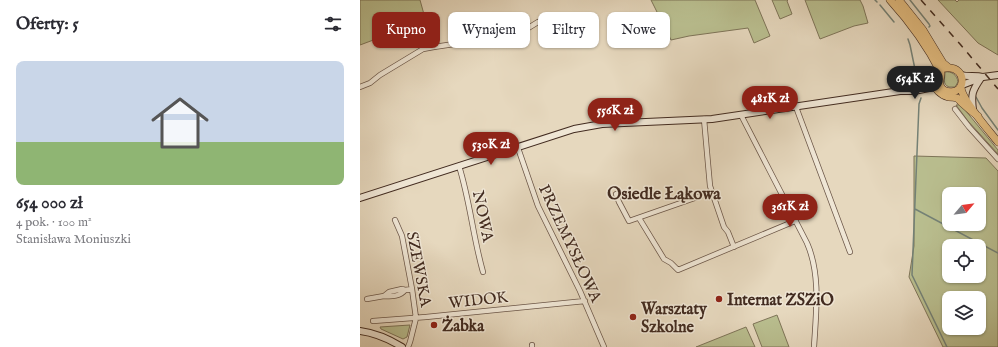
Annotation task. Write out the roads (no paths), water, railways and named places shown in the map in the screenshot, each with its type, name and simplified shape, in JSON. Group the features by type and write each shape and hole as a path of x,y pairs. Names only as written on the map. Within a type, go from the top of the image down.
{"main road":[{"path":"890,0 923,42 940,70 939,92 948,97 956,98 976,113"},
{"path":"899,0 919,24 943,63 956,70 961,75 962,92 998,142"},
{"path":"948,67 940,70 936,74 934,84 946,91 952,92 958,91 961,86"}],"street":[{"path":"360,87 370,83 380,75 423,49 454,44 482,36 503,35 517,32 525,30 538,22"},
{"path":"961,75 982,78"},
{"path":"961,86 982,78 998,75"},
{"path":"976,113 972,93 982,78"},
{"path":"900,91 934,79"},
{"path":"360,198 574,129 591,125 704,120 900,91 914,91 939,87"},
{"path":"796,107 850,252"},
{"path":"955,109 998,159"},
{"path":"741,115 810,250 815,269 816,288 814,347"},
{"path":"704,120 712,192 724,227 728,232 734,247"},
{"name":"PRZEMYSŁOWA","path":"518,148 538,206 585,301 604,347"},
{"name":"NOWA","path":"459,166 479,258 484,272"},
{"path":"616,194 630,221 712,192"},
{"path":"639,218 664,259 678,270 795,221"},
{"name":"SZEWSKA","path":"395,220 402,236 416,318 408,347"},
{"path":"367,299 384,296 389,292 402,289 412,289"},
{"name":"WIDOK","path":"373,322 585,301"},
{"path":"360,331 382,336 402,347"}],"waterway":[{"path":"910,0 929,24 929,27"},
{"path":"880,5 894,22"},
{"path":"908,39 917,79"},
{"path":"976,97 998,130"},
{"path":"921,98 919,104 912,275 947,347"},
{"path":"915,209 998,253"}],"railway":[{"path":"921,0 998,89"}],"place":[{"name":"Internat ZSZiO","path":"719,299"},
{"name":"Warsztaty Szkolne","path":"633,317"},
{"name":"Żabka","path":"434,325"}],"district":[{"name":"Osiedle Łąkowa","path":"664,193"}]}
